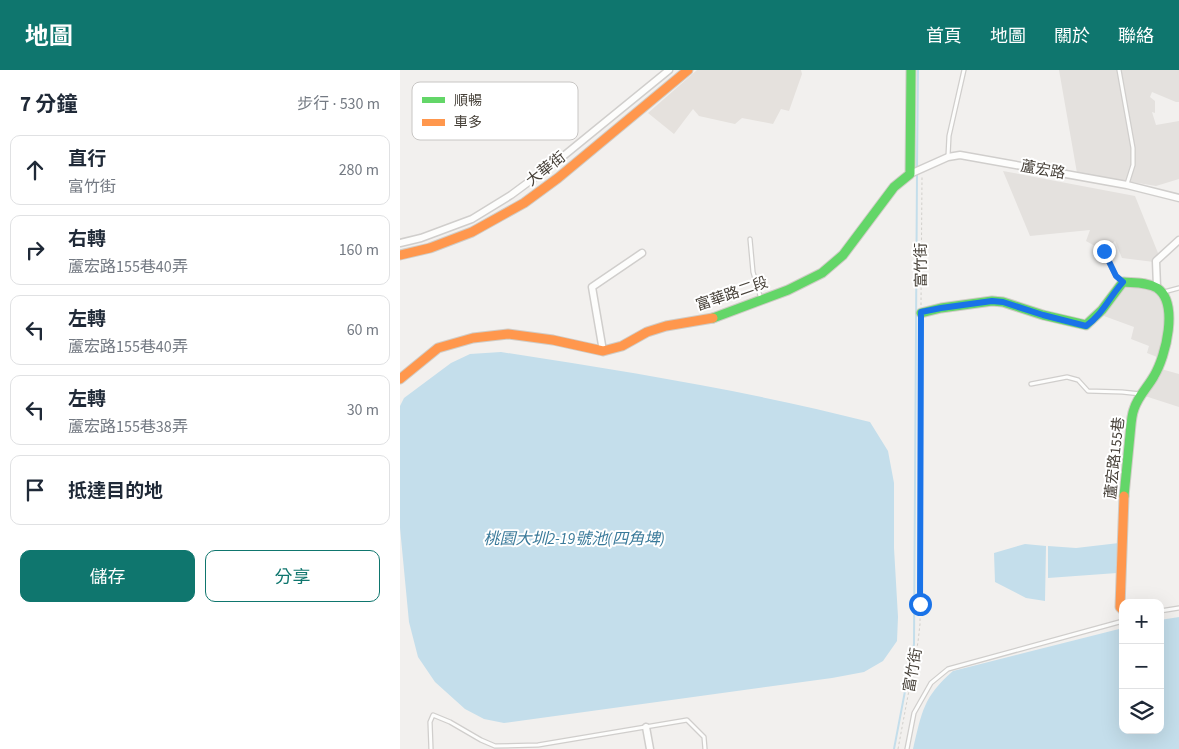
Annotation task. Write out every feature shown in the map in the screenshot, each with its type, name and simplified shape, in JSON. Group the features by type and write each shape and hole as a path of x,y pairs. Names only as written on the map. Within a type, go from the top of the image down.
{"street":[{"name":"大華街","path":"400,243 421,238 472,219 510,195 561,158 669,70"},
{"name":"大華街","path":"400,254 430,248 472,232 520,205 558,178 688,70"},
{"path":"911,70 916,171"},
{"path":"600,126 608,136"},
{"name":"蘆宏路","path":"916,171 948,157 960,155 1127,184 1179,198"},
{"name":"富華路二段","path":"603,351 622,346 647,332 666,326 710,320 822,273 842,255 894,187 916,171"},
{"path":"510,195 520,205"},
{"name":"蘆宏路155巷","path":"1121,599 1125,471 1134,409 1141,394 1155,375 1168,336 1171,316 1160,290 1156,261 1179,240"},
{"path":"400,379 438,348 473,338 508,334 553,340 603,351 592,287 642,253"},
{"path":"921,312 981,302 997,302 1086,326 1103,311 1116,289 1123,282 1160,290"},
{"path":"646,727 650,749"}],"lane":[{"path":"948,157 949,136 964,70"},
{"path":"1119,70 1133,148 1133,165 1127,184"},
{"path":"750,239 753,272 761,300"},
{"path":"1104,251 1116,276 1123,282"},
{"path":"1160,290 1179,288"},
{"path":"1031,384 1067,377 1078,380 1088,391 1141,394"},
{"path":"1164,610 1179,608"},
{"path":"906,749 914,713 931,683 948,669 1119,621"},
{"path":"431,749 430,722 433,715 496,746 538,744 687,720 704,737 706,749"}],"path":[{"name":"富竹街","path":"898,749 920,624 921,312 916,171"}],"shaded area":[{"path":"697,70 801,70 802,74 789,111 781,109 773,124 742,118 735,124 699,116 693,109 674,134 648,113"},
{"path":"1059,70 1179,70 1179,102 1152,92 1150,97 1155,101 1155,113 1152,112 1156,125 1179,121 1179,179 1156,186 1077,173"},
{"path":"1003,171 1135,196 1158,253 1154,262 1122,258 1115,241 1104,251 1086,241 1090,230 1030,236"},
{"path":"1147,286 1157,289 1166,303 1167,329 1157,357 1147,353 1149,346 1131,339 1134,327 1104,316 1118,292 1124,287"},
{"path":"1161,369 1179,374 1179,407 1145,396 1155,384"}],"water":[{"name":"桃園大圳2-19號池(四角埤)","path":"501,352 733,391 870,422 888,451 894,483 897,641 883,661 864,672 832,678 504,723 484,719 465,709 435,682 418,657 409,622 400,528 400,406 404,398 451,363 470,354"},
{"path":"1119,543 1117,573 1048,578 1048,546 1076,548"},
{"path":"1025,544 1046,546 1045,601 1026,598 995,582 994,553"},
{"path":"1179,617 1179,749 913,749 925,706 935,689 953,671 1119,629 1119,734 1164,734 1164,619"}],"waterway":[{"path":"917,168 918,70"},
{"path":"894,749 914,644 917,173"}],"traffic: fast":[{"path":"713,318 788,290 822,273 843,255 894,187 910,174 911,70"},
{"path":"921,313 941,308 992,301 1003,302 1043,315 1086,325 1102,310 1123,282 1145,284 1157,288 1164,295 1168,305 1169,317 1166,343 1163,356 1152,380 1138,400 1133,412 1124,496"}],"traffic: slow":[{"path":"400,255 430,248 472,232 524,203 558,178 688,70"},
{"path":"400,379 438,348 473,338 508,334 553,340 603,351 622,346 647,332 666,326 713,318"},
{"path":"1120,599 1124,496"}],"route":[{"path":"920,604 921,312 992,301 1003,302 1023,310 1086,326 1103,311 1116,289 1123,282 1116,276 1104,251"}]}
